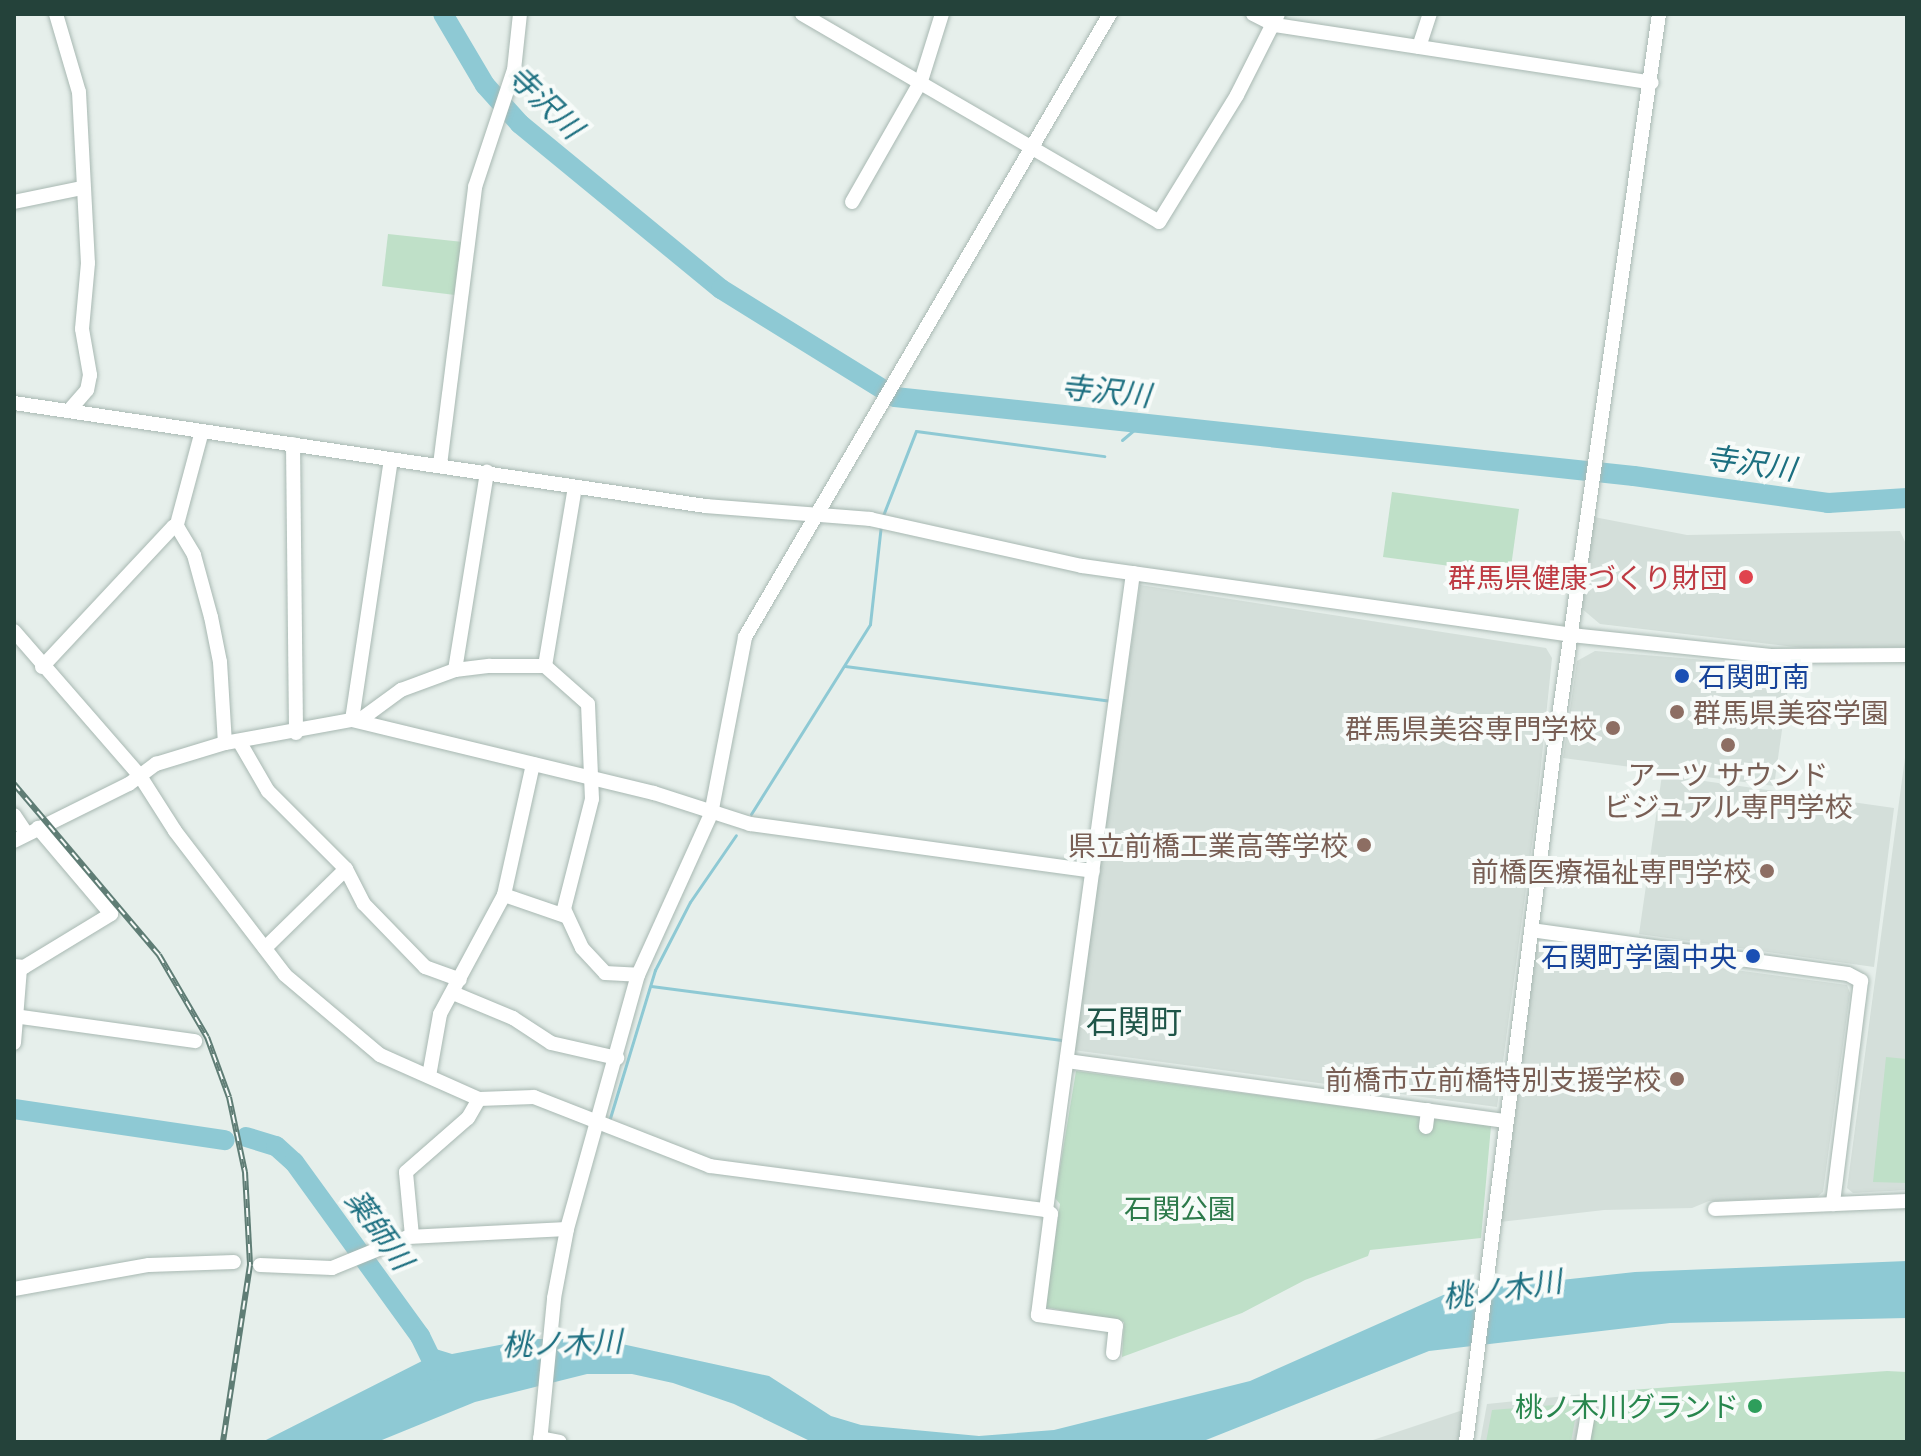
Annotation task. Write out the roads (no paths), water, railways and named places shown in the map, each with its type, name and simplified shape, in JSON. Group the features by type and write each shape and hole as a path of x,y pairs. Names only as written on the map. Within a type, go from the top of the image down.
{"street":[{"path":"56,14 79,92 88,263 82,329 90,375 87,390 69,411"},
{"path":"440,465 475,187 508,85 520,14"},
{"path":"802,14 1159,222 1277,19"},
{"path":"852,202 921,81 942,14"},
{"path":"560,1442 540,1435 553,1303 567,1229 638,975 711,814 745,637 816,511 905,367 1110,14"},
{"path":"1253,14 1419,47 1652,83"},
{"path":"1419,47 1430,14"},
{"path":"1466,1442 1531,930 1652,83 1659,14"},
{"path":"14,202 82,188"},
{"path":"14,403 706,506 816,511 1133,573 1571,635 1771,656 1907,655"},
{"path":"42,667 176,528 202,431"},
{"path":"293,444 296,733"},
{"path":"356,720 391,459"},
{"path":"455,670 487,472"},
{"path":"545,666 575,487"},
{"path":"176,528 194,555 211,617 232,742 268,791 346,869 364,904 425,967 551,1043 617,1058"},
{"path":"1046,1210 1133,573"},
{"path":"14,631 42,667 140,776 175,831 285,975 380,1055 479,1099 534,1097 710,1166 1046,1210 1051,1214 1038,1315 1116,1326 1113,1353"},
{"path":"27,834 140,776 156,764 232,742 356,720 401,690 455,670 545,666 588,704 594,778 565,916 582,948 605,973 638,975"},
{"path":"356,720 594,778 750,824 1093,871"},
{"path":"429,1076 440,1014 504,895 533,764"},
{"path":"14,815 27,834 111,914 17,967 14,1043"},
{"path":"265,948 346,869"},
{"path":"504,895 565,916"},
{"path":"1531,930 1848,974 1861,981 1833,1204"},
{"path":"16,1016 195,1041"},
{"path":"1067,1061 1506,1121"},
{"path":"412,1236 406,1172 468,1118 479,1099"},
{"path":"1426,1127 1428,1110"},
{"path":"1715,1209 1907,1201"},
{"path":"260,1265 323,1269 352,1261 412,1236 567,1229"},
{"path":"14,1289 149,1265 234,1262"},
{"path":"1583,1442 1589,1408"}],"water":[{"name":"桃ノ木川","path":"1907,1261 1907,1318 1670,1323 1429,1351 1201,1442 812,1442 734,1404 673,1383 632,1374 587,1374 475,1402 377,1442 262,1442 424,1360 426,1346 452,1354 531,1339 599,1339 769,1376 831,1416 861,1425 979,1436 1054,1430 1250,1381 1450,1292 1635,1272"}],"waterway":[{"name":"寺沢川","path":"443,14 485,85 520,124 721,289 895,397 1634,476 1828,503 1907,498"},
{"path":"1122,440 1141,424"},
{"path":"882,518 916,431 1104,456"},
{"path":"751,814 870,624 881,525"},
{"path":"845,666 1110,701"},
{"path":"610,1118 655,970 690,902 736,835"},
{"path":"651,986 1063,1040"},
{"name":"薬師川","path":"14,1109 225,1140"},
{"name":"薬師川","path":"246,1137 276,1146 294,1162 420,1336 437,1371"}],"railway":[{"path":"14,784 159,955 207,1037 229,1097 245,1172 250,1265 223,1442"}],"place":[{"name":"群馬県健康づくり財団","path":"1746,577"},
{"name":"石関町南","path":"1682,676"},
{"name":"群馬県美容学園","path":"1677,712"},
{"name":"群馬県美容専門学校","path":"1613,728"},
{"name":"アーツ サウンド ビジュアル専門学校","path":"1728,745"},
{"name":"県立前橋工業高等学校","path":"1364,845"},
{"name":"前橋医療福祉専門学校","path":"1767,871"},
{"name":"石関町学園中央","path":"1753,956"},
{"name":"前橋市立前橋特別支援学校","path":"1677,1079"},
{"name":"桃ノ木川グランド","path":"1755,1406"}],"district":[{"name":"石関町","path":"1134,1021"}],"park label":[{"name":"石関公園","path":"1180,1208"}]}
